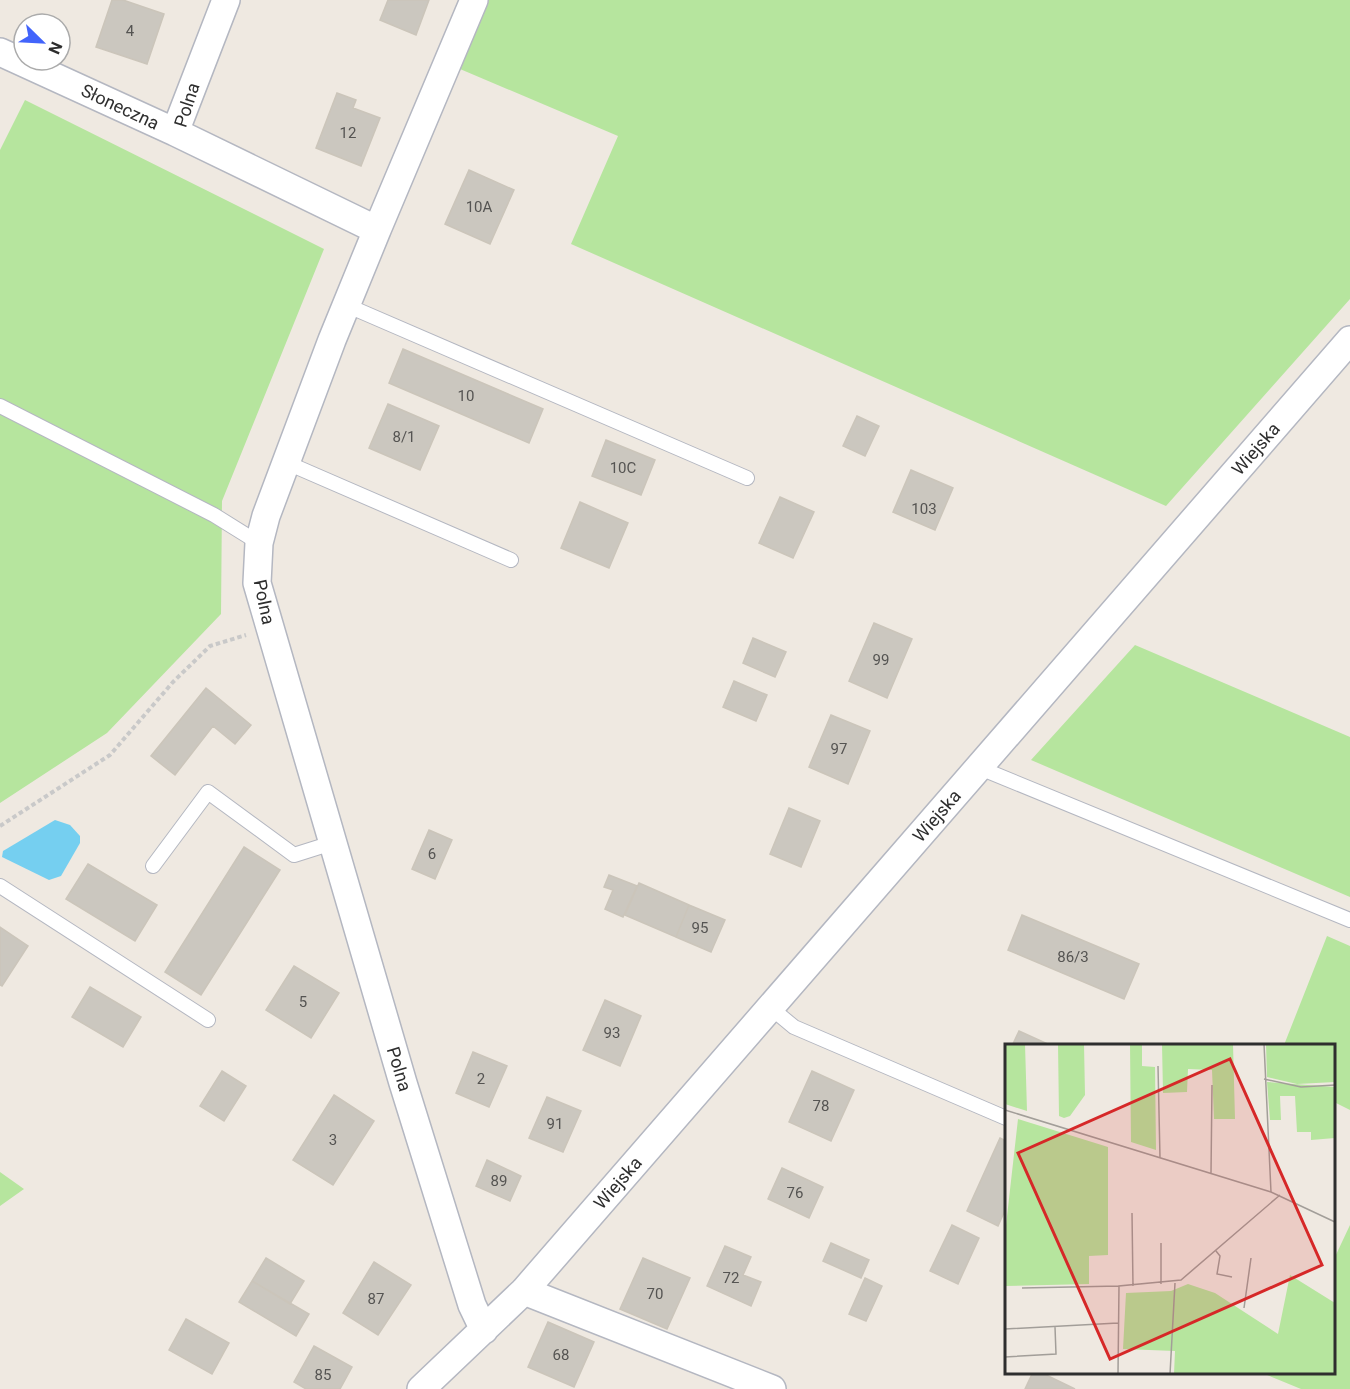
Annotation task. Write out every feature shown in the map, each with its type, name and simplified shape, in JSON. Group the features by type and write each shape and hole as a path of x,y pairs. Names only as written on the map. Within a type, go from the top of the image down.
{"street":[{"name":"Polna","path":"226,0 175,132 377,230 285,462 266,516 260,543 257,583 472,1305 484,1330"},
{"path":"377,230 474,0"},
{"name":"Słoneczna","path":"0,52 175,132"},
{"name":"Wiejska","path":"421,1389 524,1291 1350,340"},
{"path":"524,1291 772,1389"}],"lane":[{"path":"346,305 747,478"},
{"path":"0,406 214,514 260,543"},
{"path":"285,462 511,560"},
{"path":"980,768 1350,920"},
{"path":"153,866 208,792 294,855 333,843"},
{"path":"0,886 208,1020"},
{"path":"771,1008 794,1027 1005,1118"}],"path":[{"path":"0,826 110,755 173,682 210,646 270,629"}],"green space":[{"path":"489,0 1350,0 1350,299 1166,506 571,244 618,136 460,69"},
{"path":"25,100 324,249 222,501 221,614 107,733 0,803 0,150"},
{"path":"1135,645 1350,737 1350,897 1031,760"},
{"path":"1327,936 1350,946 1350,1110 1335,1102 1335,1044 1284,1044"},
{"path":"0,1172 24,1189 0,1206"},
{"path":"1350,1225 1350,1389 1301,1389 1264,1374 1335,1374 1335,1257"}],"water":[{"path":"55,820 70,825 80,836 80,843 61,876 49,880 2,857 3,851"}],"building":[{"path":"112,0 123,0 164,14 147,64 96,47"},
{"path":"388,0 429,0 416,35 380,20"},
{"path":"337,93 356,100 353,108 380,118 361,166 316,148"},
{"path":"469,170 514,190 490,244 445,224"},
{"path":"403,349 543,409 529,443 389,383"},
{"path":"388,404 439,426 420,470 369,448"},
{"path":"857,416 879,426 865,456 843,446"},
{"path":"606,440 655,460 641,495 592,476"},
{"path":"911,470 953,488 935,530 893,512"},
{"path":"780,497 814,512 793,558 759,543"},
{"path":"580,502 628,523 609,568 561,548"},
{"path":"874,623 912,639 887,698 849,681"},
{"path":"753,638 786,652 775,677 743,663"},
{"path":"734,681 767,695 756,721 723,707"},
{"path":"206,688 251,725 235,744 213,726 175,775 151,756"},
{"path":"831,715 870,731 848,784 809,767"},
{"path":"789,808 820,821 801,867 770,854"},
{"path":"429,830 452,840 435,879 412,869"},
{"path":"244,847 280,870 201,995 165,972"},
{"path":"88,864 157,905 135,941 66,899"},
{"path":"609,875 637,886 623,917 605,909 613,890 604,887"},
{"path":"639,883 689,905 676,937 625,915"},
{"path":"689,905 725,920 711,952 676,937"},
{"path":"1022,915 1139,964 1124,999 1008,950"},
{"path":"0,927 28,946 2,986 0,985"},
{"path":"294,966 339,993 311,1038 266,1010"},
{"path":"90,987 141,1017 123,1047 72,1017"},
{"path":"605,1000 641,1016 620,1066 583,1050"},
{"path":"1019,1031 1048,1044 1013,1044"},
{"path":"473,1052 507,1066 489,1107 456,1093"},
{"path":"222,1071 246,1086 224,1121 200,1106"},
{"path":"812,1071 854,1090 831,1141 789,1122"},
{"path":"334,1095 374,1121 333,1185 293,1160"},
{"path":"547,1097 581,1111 563,1152 529,1138"},
{"path":"1000,1138 1005,1140 1005,1210 998,1226 967,1211"},
{"path":"487,1160 521,1176 510,1201 476,1186"},
{"path":"782,1168 823,1187 809,1218 768,1199"},
{"path":"952,1225 979,1238 958,1284 930,1271"},
{"path":"831,1243 869,1260 861,1278 823,1261"},
{"path":"725,1246 751,1257 743,1275 761,1282 751,1306 707,1286"},
{"path":"266,1258 304,1281 290,1304 252,1281"},
{"path":"643,1258 690,1278 667,1329 620,1309"},
{"path":"374,1262 411,1285 378,1335 343,1313"},
{"path":"865,1278 882,1286 866,1321 849,1314"},
{"path":"252,1281 309,1314 296,1336 239,1302"},
{"path":"186,1319 229,1343 212,1374 169,1350"},
{"path":"548,1322 594,1342 574,1387 528,1367"},
{"path":"314,1346 352,1367 340,1389 306,1389 294,1382"},
{"path":"1032,1374 1044,1374 1075,1389 1025,1389"}]}
